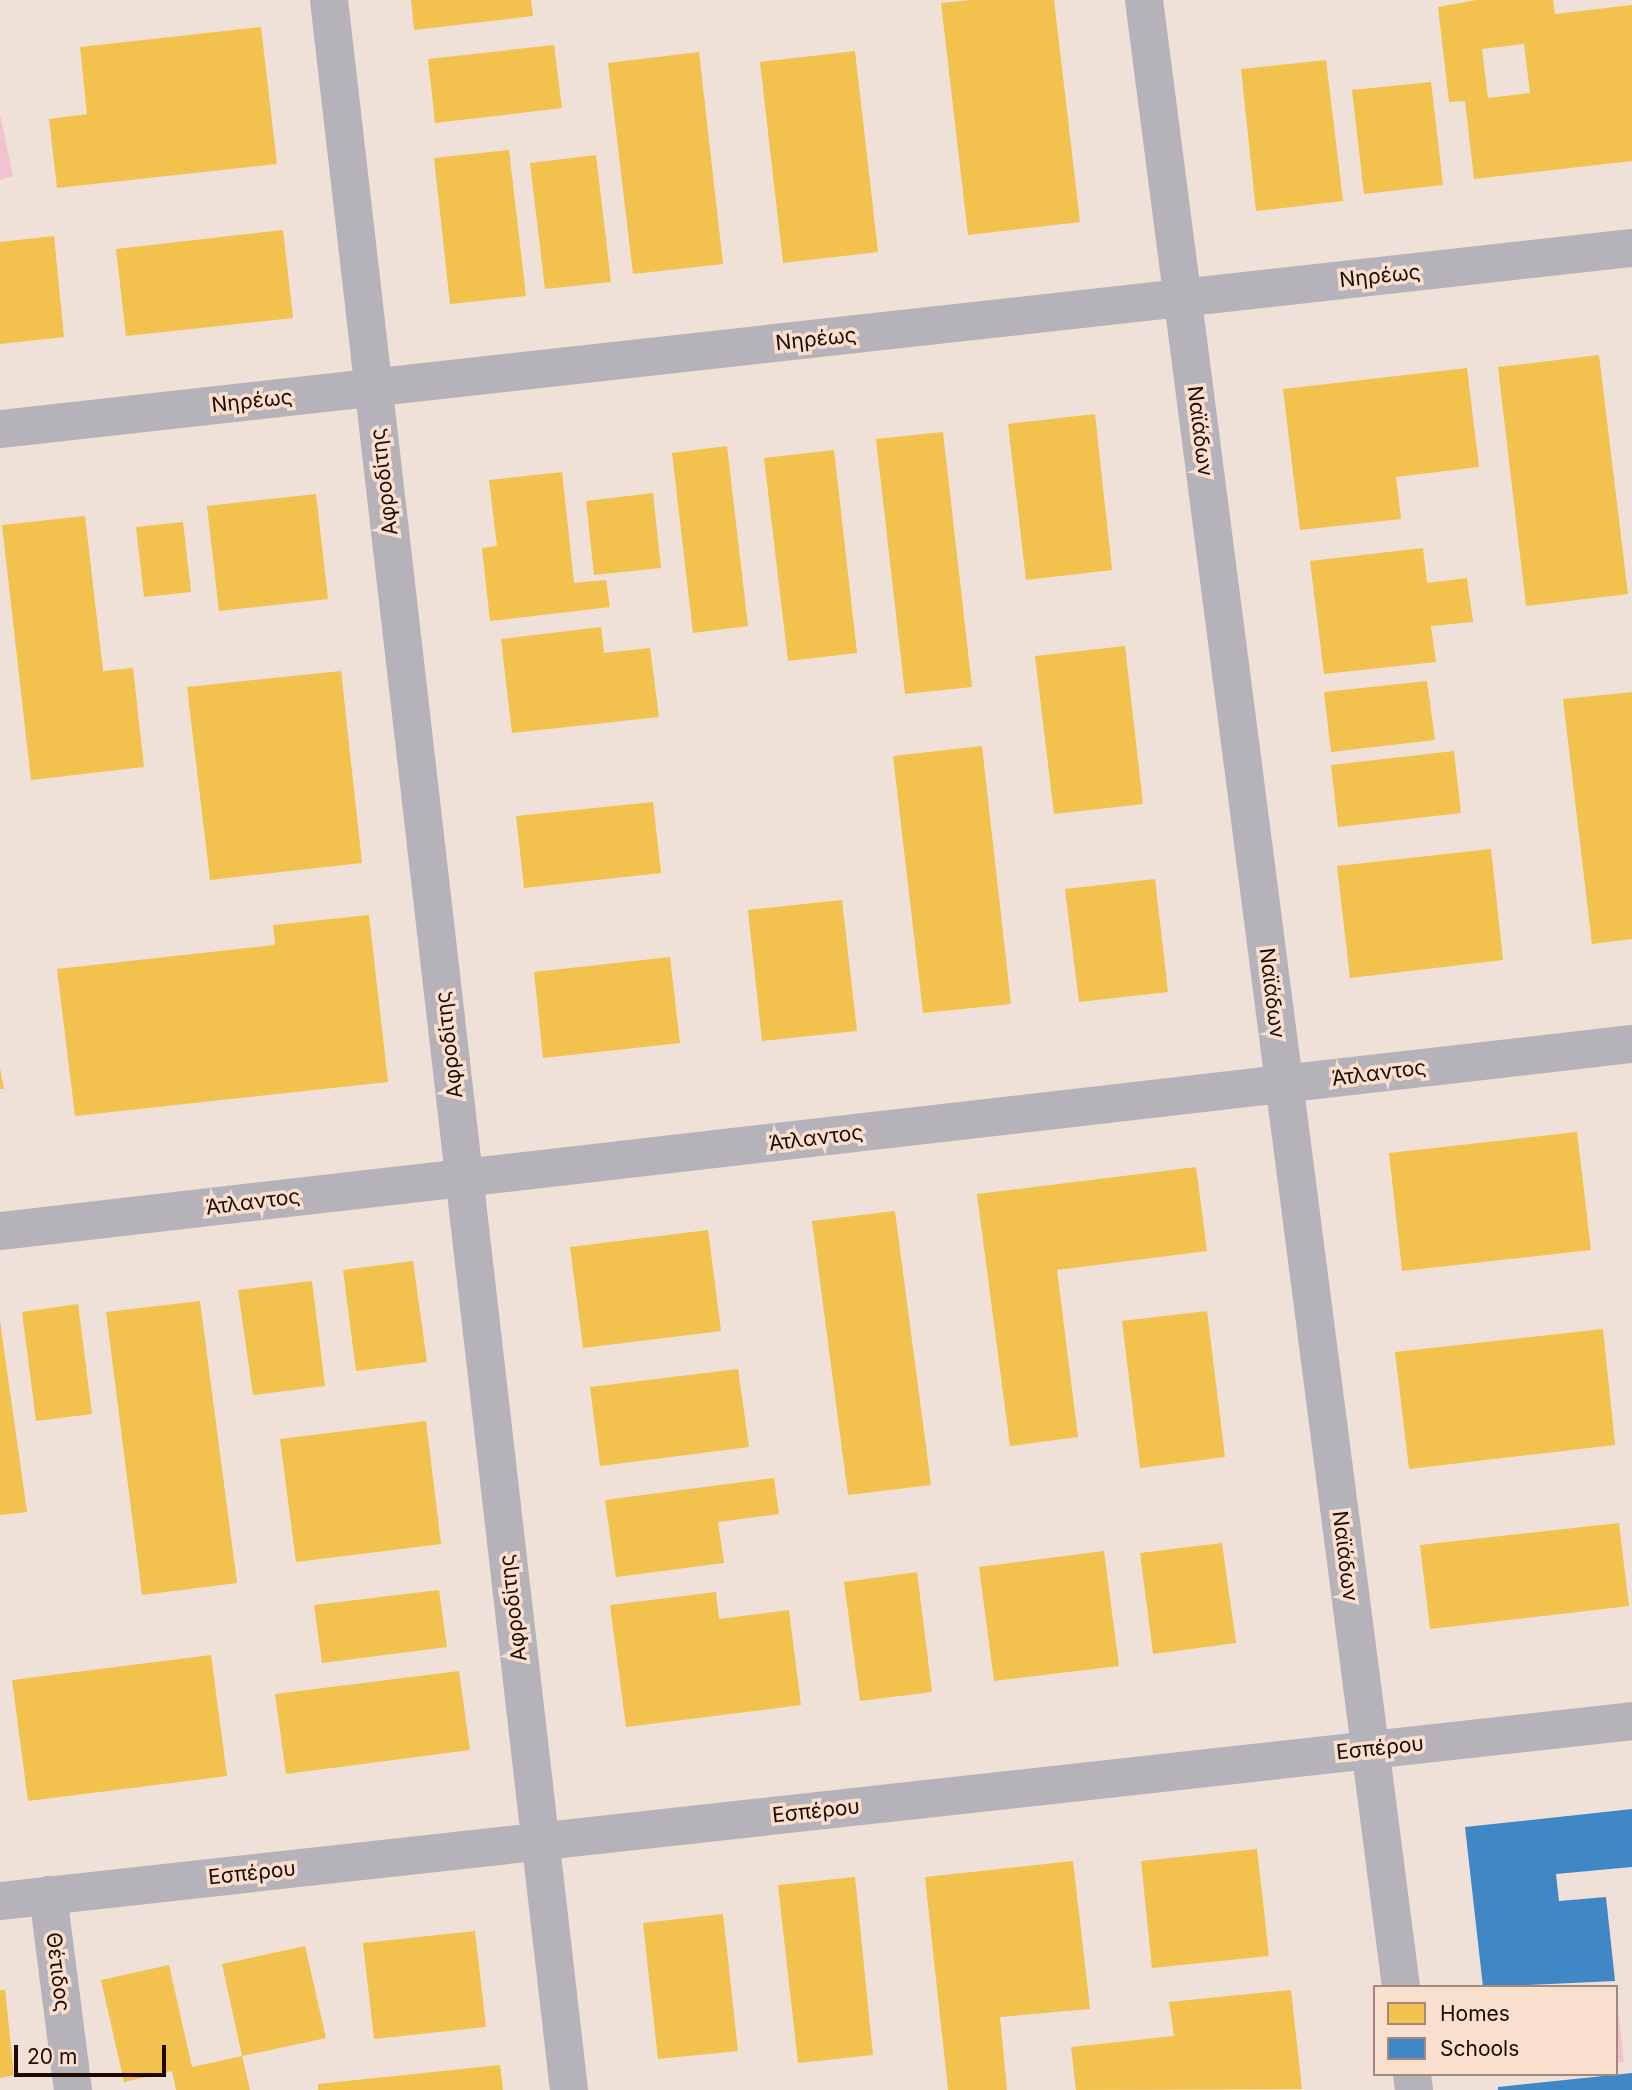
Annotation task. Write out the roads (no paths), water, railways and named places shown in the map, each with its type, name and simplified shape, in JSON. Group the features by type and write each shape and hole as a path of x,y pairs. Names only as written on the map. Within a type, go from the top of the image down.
{"street":[{"name":"Αφροδίτης","path":"329,0 569,2090"},
{"name":"Ναϊάδων","path":"1144,0 1401,1985"},
{"name":"Νηρέως","path":"0,429 1632,248"},
{"name":"Άτλαντος","path":"0,1231 1632,1044"},
{"name":"Εσπέρου","path":"0,1901 1632,1721"},
{"name":"Θέτιδος","path":"48,1895 73,2090"}]}
